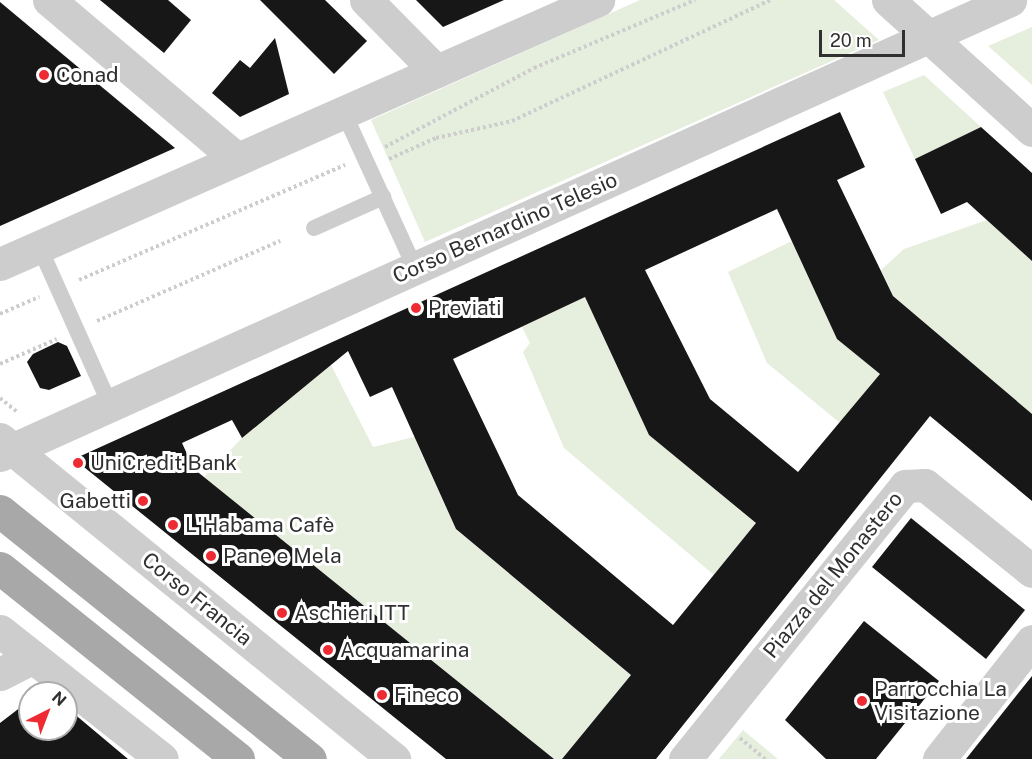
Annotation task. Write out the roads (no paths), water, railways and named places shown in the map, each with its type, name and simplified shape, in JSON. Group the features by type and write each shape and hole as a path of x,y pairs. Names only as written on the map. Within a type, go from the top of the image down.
{"main road":[{"path":"0,511 310,759"},
{"path":"0,568 238,759"}],"street":[{"path":"49,0 237,159"},
{"path":"366,0 436,71"},
{"path":"0,264 598,0"},
{"path":"888,0 1032,130"},
{"name":"Corso Bernardino Telesio","path":"4,448 110,405 1010,0"},
{"name":"Corso Francia","path":"4,448 394,759"},
{"name":"Piazza del Monastero","path":"685,759 905,486 925,485 1032,571"},
{"path":"0,632 162,759"},
{"path":"939,759 1032,641"},
{"path":"0,674 33,657"}],"lane":[{"path":"344,113 415,268"},
{"path":"314,228 383,197"},
{"path":"39,246 110,405"}],"place":[{"name":"Conad","path":"44,75"},
{"name":"Previati","path":"416,308"},
{"name":"UniCredit Bank","path":"78,463"},
{"name":"Gabetti","path":"143,501"},
{"name":"L'Habama Cafè","path":"173,525"},
{"name":"Pane e Mela","path":"211,556"},
{"name":"Aschieri ITT","path":"282,613"},
{"name":"Acquamarina","path":"328,650"},
{"name":"Fineco","path":"382,695"},
{"name":"Parrocchia La Visitazione","path":"862,701"}]}
